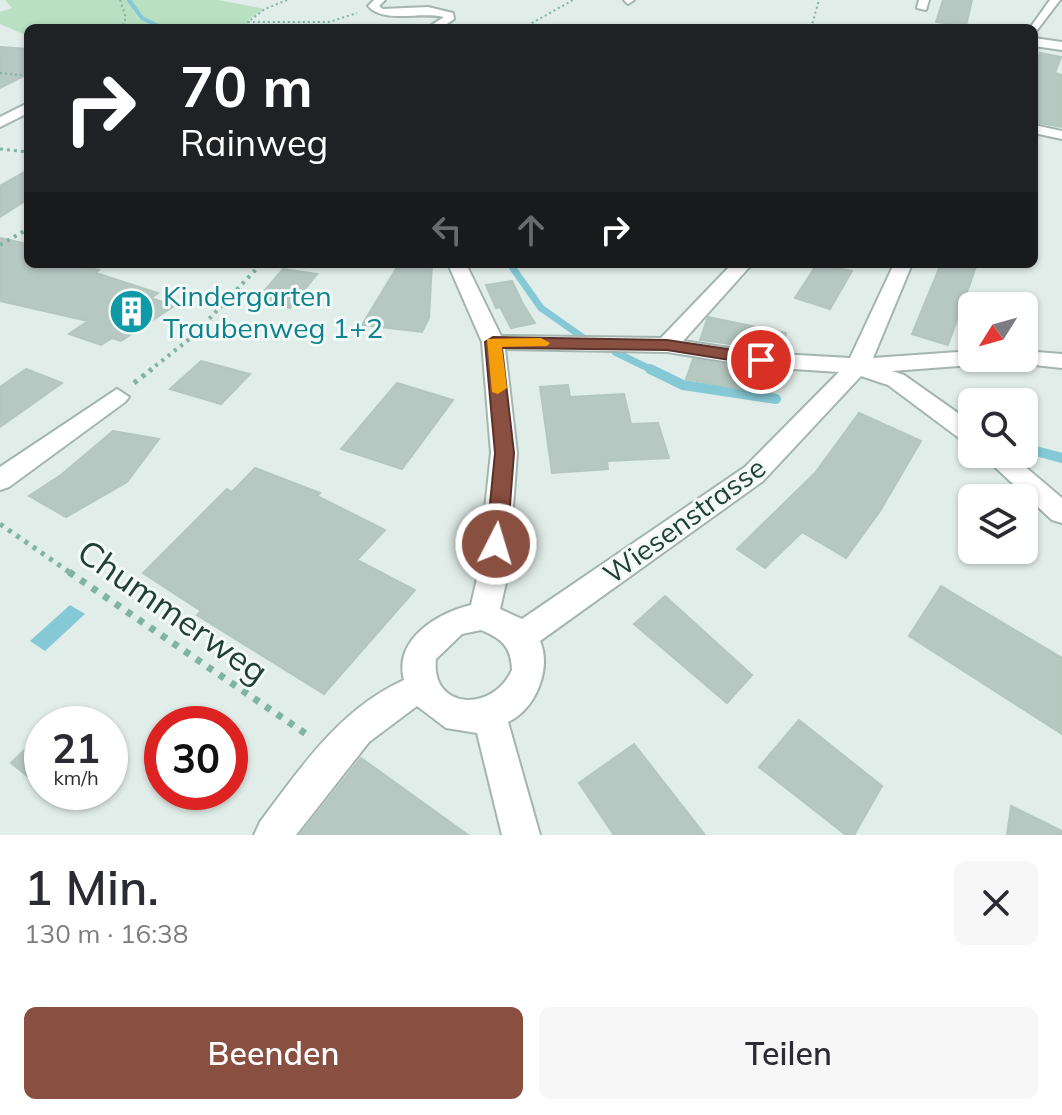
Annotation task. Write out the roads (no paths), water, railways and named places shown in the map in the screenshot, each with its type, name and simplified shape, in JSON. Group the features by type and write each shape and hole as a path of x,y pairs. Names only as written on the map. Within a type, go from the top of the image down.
{"street":[{"path":"1038,25 1055,0"},
{"path":"377,3 380,12 437,10 449,15 449,19 440,24"},
{"path":"1038,43 1062,46"},
{"path":"0,123 24,109"},
{"path":"1038,130 1062,135"},
{"path":"459,268 493,342 504,453 493,574 483,616"},
{"path":"667,345 739,268"},
{"name":"Wiesenstrasse","path":"521,637 754,474 858,366 901,268"},
{"path":"493,342 667,345 761,360 858,366 958,359"},
{"path":"1038,359 1062,361"},
{"path":"858,366 896,380 958,425"},
{"path":"0,480 117,397"},
{"path":"1010,468 1062,513"},
{"path":"483,616 511,626 521,637 529,653 529,672 523,690 509,705 489,715 469,717 450,713 434,702 423,687 419,669 423,652 432,636 464,617 483,616"},
{"path":"273,835 327,763 376,711 393,698 423,687"},
{"path":"489,715 521,835"}],"water":[{"path":"70,605 85,614 45,651 30,641"}],"waterway":[{"path":"129,0 142,18 154,24"},
{"path":"513,268 541,308 585,339"},
{"path":"615,352 654,371"},
{"path":"650,369 683,385 776,399"},
{"path":"1038,452 1062,458"}],"place":[{"name":"Kindergarten Traubenweg 1+2","path":"132,311"}]}
